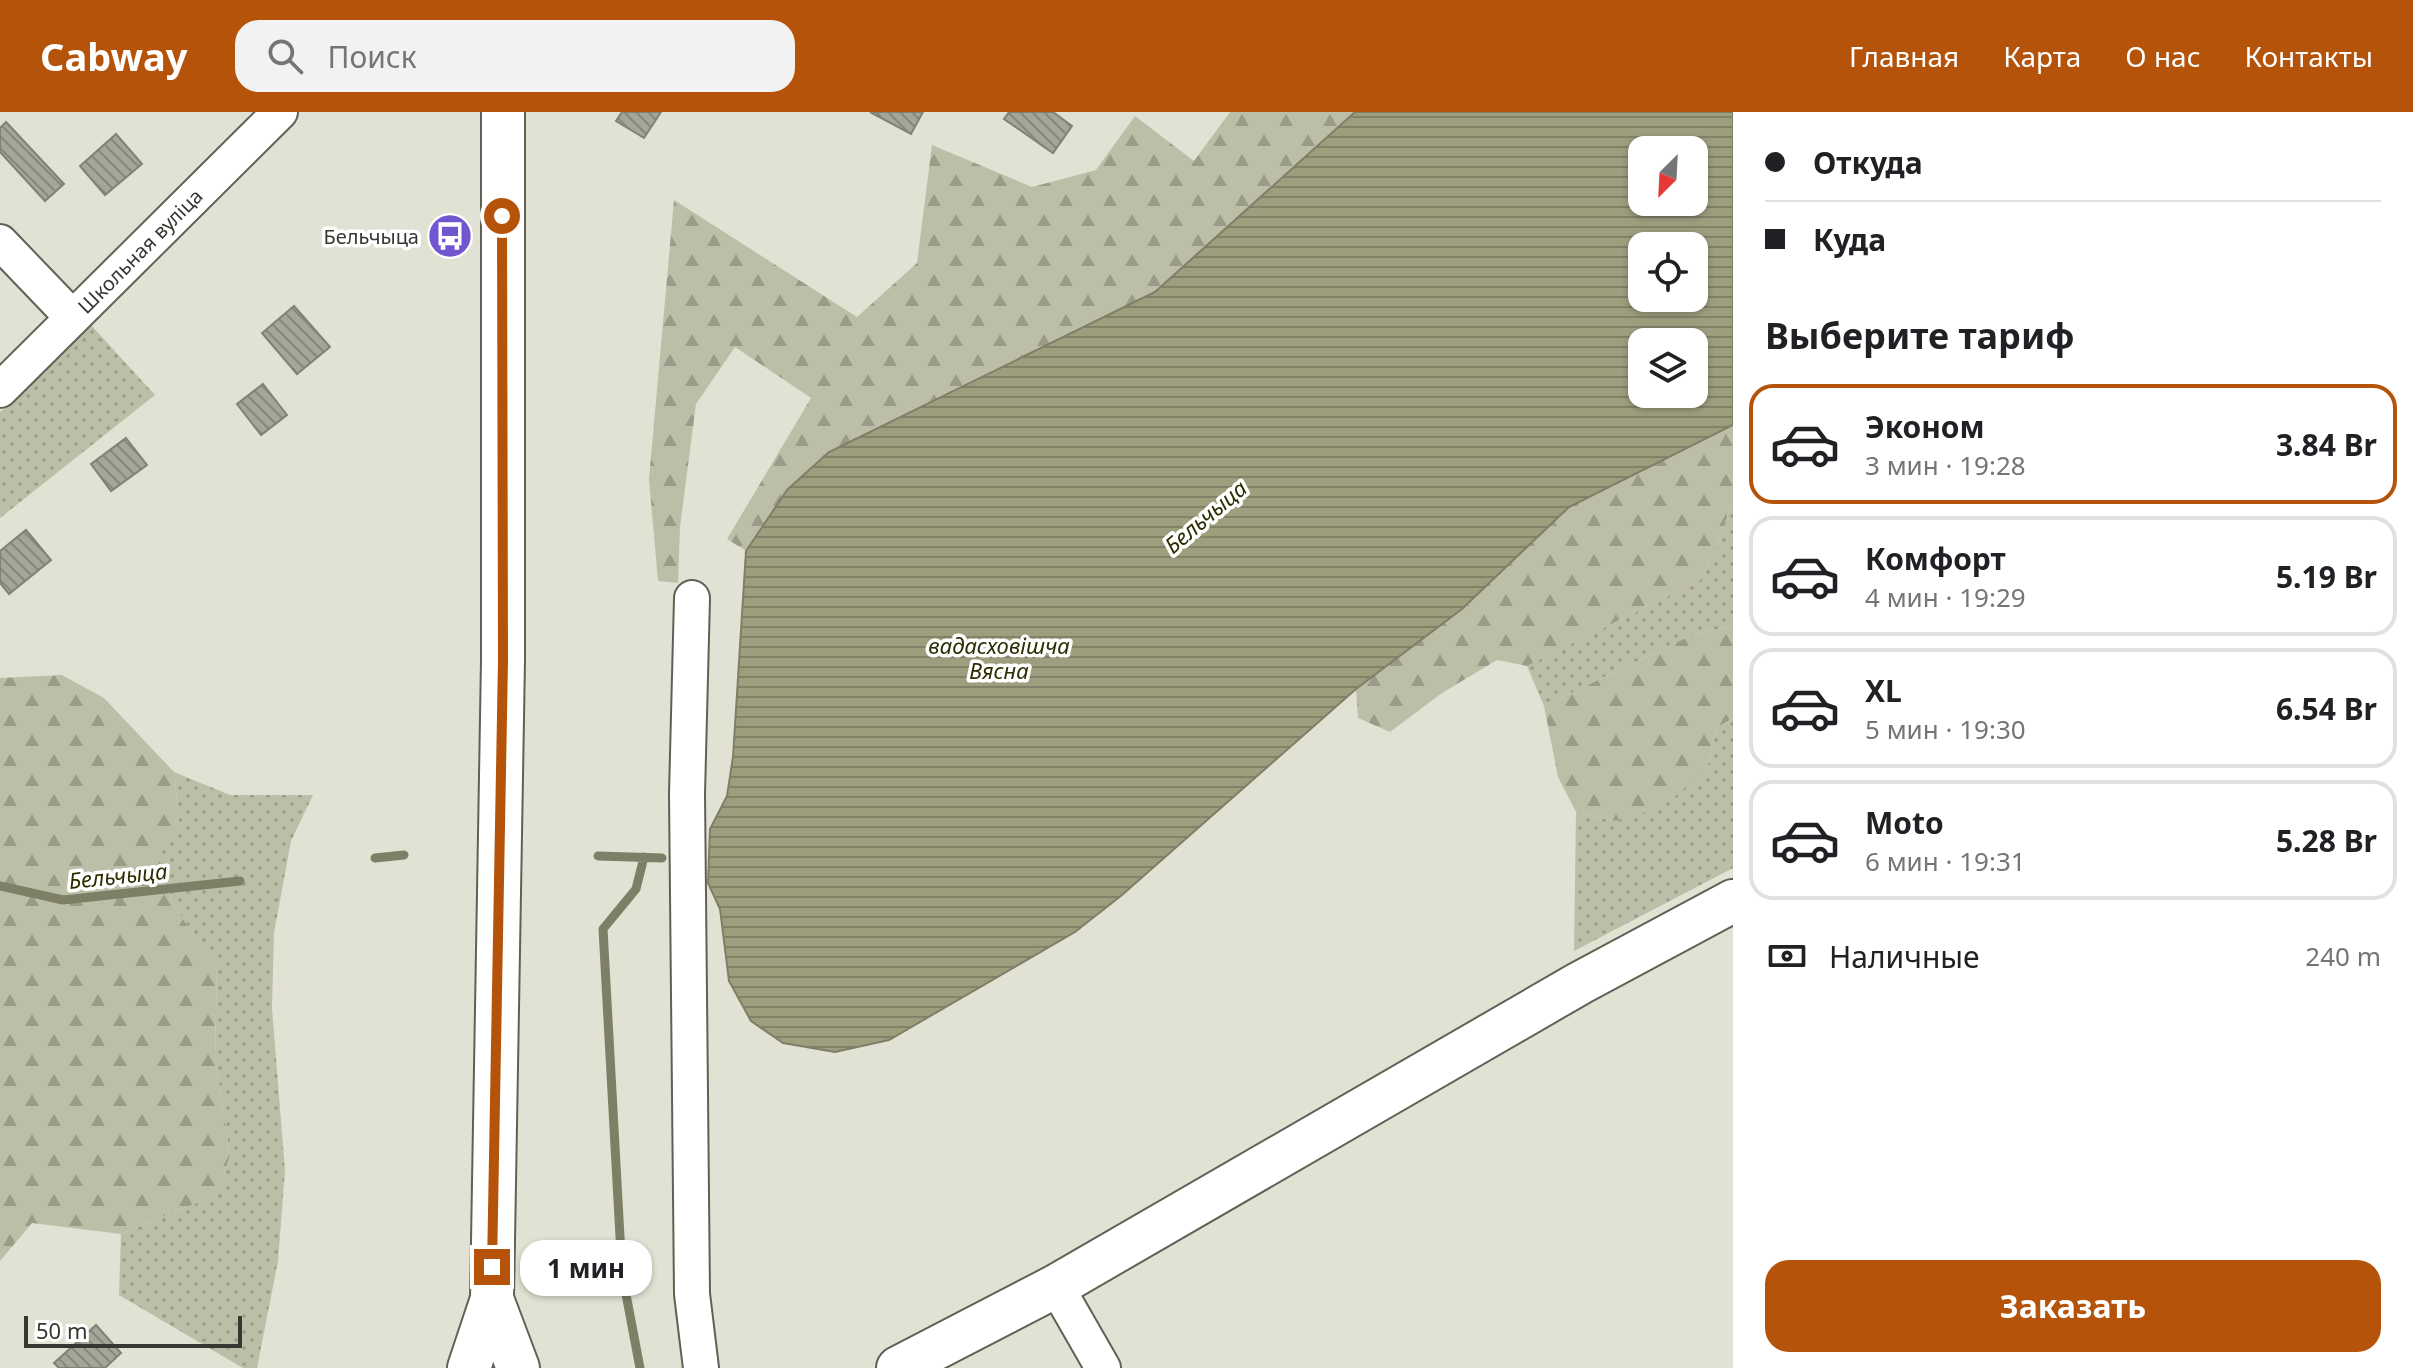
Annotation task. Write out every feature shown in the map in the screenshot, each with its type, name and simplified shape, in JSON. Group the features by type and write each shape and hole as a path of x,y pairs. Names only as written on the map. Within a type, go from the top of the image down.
{"main road":[{"path":"469,1368 492,1299 503,660 503,112"},
{"path":"898,1368 1056,1286 1566,991 1733,901"},
{"path":"492,1299 518,1368"}],"street":[{"name":"Школьная вуліца","path":"0,390 280,112"},
{"path":"0,242 72,317"},
{"path":"692,598 687,794 692,1278 701,1368"},
{"path":"1056,1286 1103,1368"}],"green space":[{"path":"1230,112 1355,112 1155,292 829,452 787,490 746,551 727,539 811,398 735,347 696,404 680,527 678,583 658,581 649,479 674,200 857,317 917,263 932,145 1032,187 1096,170 1135,116 1194,161"},
{"path":"90,324 155,395 0,518 0,412"},
{"path":"1733,425 1733,498 1717,548 1700,580 1527,666 1497,660 1442,693 1390,732 1358,718 1356,689 1462,609 1569,507"},
{"path":"1733,498 1733,626 1692,635 1544,706 1527,666 1700,580 1717,548"},
{"path":"1733,626 1733,718 1716,728 1707,769 1661,808 1614,821 1576,812 1558,777 1544,706 1692,635"},
{"path":"62,675 104,698 174,772 179,820 159,858 173,905 217,967 215,1056 230,1156 216,1195 121,1234 32,1223 0,1261 0,678"},
{"path":"1733,718 1733,868 1574,951 1576,812 1614,821 1707,769 1716,728"},
{"path":"174,772 230,795 313,795 291,841 274,933 272,1008 285,1171 278,1261 257,1368 243,1368 119,1295 121,1234 216,1195 230,1156 215,1056 217,967 173,905 158,858 179,820"}],"water":[{"name":"вадасховішча Вясна","path":"1355,112 1733,112 1733,425 1569,507 1462,609 1356,689 1122,895 1075,932 889,1040 835,1052 783,1043 751,1021 729,981 720,909 708,883 710,829 727,796 733,757 746,551 787,490 829,452 1155,292"}],"building":[{"path":"622,112 661,112 644,138 616,121"},
{"path":"870,112 923,112 911,134"},
{"path":"1009,112 1053,112 1072,126 1053,153 1004,119"},
{"path":"6,122 64,184 45,201 0,152 0,128"},
{"path":"116,134 142,164 105,195 80,166"},
{"path":"294,306 330,347 297,374 262,333"},
{"path":"263,384 287,415 261,435 237,404"},
{"path":"126,438 147,465 111,491 91,464"},
{"path":"26,530 51,560 9,594 0,583 0,551"},
{"path":"96,1325 121,1353 105,1368 59,1368 54,1363"}],"waterway":[{"name":"Бельчыца","path":"375,858 404,855"},
{"name":"Бельчыца","path":"598,856 662,858"},
{"path":"640,1368 622,1273 603,929 636,889 644,857"},
{"name":"Бельчыца","path":"0,886 63,900 240,881"}],"place":[{"name":"Бельчыца","path":"450,236"}],"route":[{"path":"492,1267 503,660 502,216"}]}
